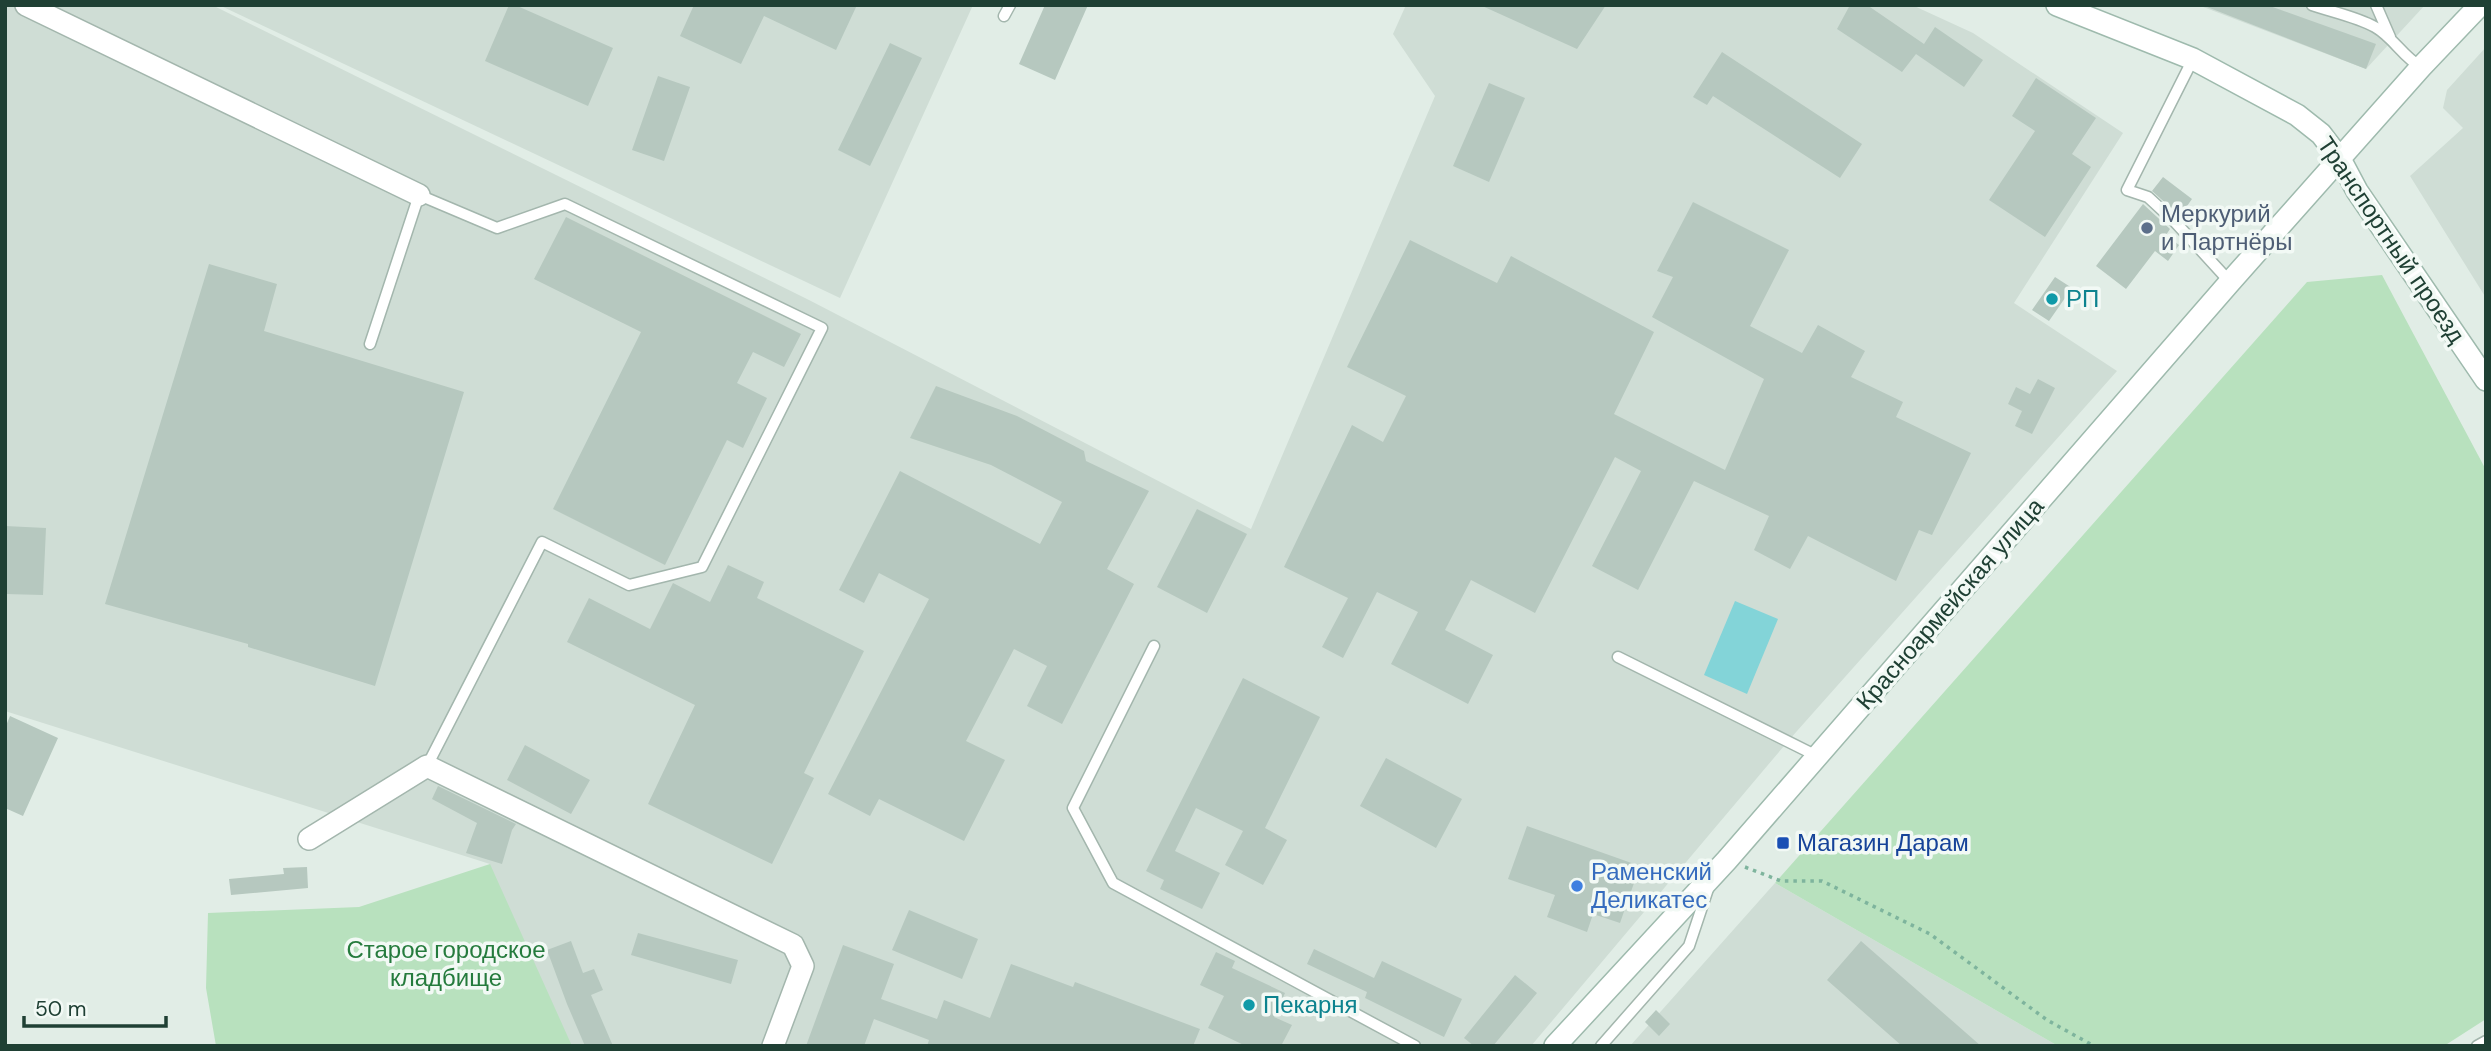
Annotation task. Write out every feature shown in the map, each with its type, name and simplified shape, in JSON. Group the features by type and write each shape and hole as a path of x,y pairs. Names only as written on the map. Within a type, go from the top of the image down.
{"street":[{"path":"26,5 419,195"},
{"name":"Транспортный проезд","path":"2057,5 2193,59 2297,115 2321,134 2486,380"},
{"name":"Красноармейская улица","path":"1555,1046 1720,867 2230,282 2421,67 2480,5"},
{"path":"309,839 427,766 793,945 803,966 773,1046"}],"lane":[{"path":"1004,16 1010,5"},
{"path":"2312,5 2375,27 2421,67"},
{"path":"2376,5 2391,39"},
{"path":"2193,59 2127,190 2148,197 2230,282"},
{"path":"370,344 419,195 497,228 565,204 822,328 702,567 629,585 542,542 427,766"},
{"path":"1154,646 1073,808 1113,883 1415,1046"},
{"path":"1618,657 1818,756"},
{"path":"1601,1046 1689,946 1720,867"},
{"path":"2477,1046 2486,1041"}],"path":[{"path":"1720,867 1781,881 1822,881 1930,934 2047,1020 2094,1046"}],"shaded area":[{"path":"5,5 212,5 809,300 1251,529 1435,96 1393,34 1406,5 1912,5 1973,33 2123,133 2014,303 2117,371 1789,740 1531,1046 570,1046 489,877 490,864 5,711"},
{"path":"219,5 973,5 840,298"},
{"path":"2198,5 2425,5 2366,69"},
{"path":"2486,47 2486,298 2410,176 2463,128 2443,108 2447,90"},
{"path":"1775,883 2058,1046 1630,1046"}],"green space":[{"path":"2382,275 2486,470 2486,1019 2444,1046 2058,1046 1775,883 2307,282"},
{"name":"Старое городское кладбище","path":"490,864 572,1046 216,1046 206,988 208,913 359,907"}],"water":[{"path":"1735,601 1778,619 1747,694 1704,675"}],"building":[{"path":"509,5 515,5 613,48 588,106 485,61"},
{"path":"694,5 857,5 836,50 764,16 741,64 680,36"},
{"path":"1045,5 1088,5 1055,80 1019,64"},
{"path":"1480,5 1606,5 1577,49"},
{"path":"1850,5 1867,5 1924,44 1935,27 1983,60 1964,87 1916,54 1902,72 1837,29"},
{"path":"2202,5 2267,5 2376,44 2366,69"},
{"path":"890,43 922,58 870,166 838,150"},
{"path":"1722,52 1862,144 1840,178 1713,96 1707,105 1693,97"},
{"path":"658,76 690,87 664,161 632,150"},
{"path":"2036,78 2096,118 2072,154 2091,167 2045,237 1989,200 2035,131 2012,116"},
{"path":"1489,83 1525,98 1489,182 1453,166"},
{"path":"2163,177 2192,199 2180,216 2152,191"},
{"path":"1693,202 1789,250 1750,326 1802,353 1818,325 1865,351 1851,377 1903,402 1896,417 1971,453 1932,535 1919,530 1896,581 1808,536 1790,569 1754,550 1769,516 1694,481 1638,590 1592,566 1641,471 1615,457 1535,613 1471,580 1445,630 1493,655 1468,704 1391,664 1418,612 1377,592 1343,658 1322,647 1348,598 1284,567 1352,425 1383,442 1406,396 1347,367 1410,240 1497,283 1511,256 1654,332 1614,414 1725,470 1764,379 1652,317 1673,277 1657,271"},
{"name":"Меркурий и Партнёры","path":"2143,204 2170,229 2166,235 2179,245 2168,261 2155,251 2126,289 2096,266"},
{"path":"566,217 801,334 784,367 753,352 737,383 767,398 743,448 727,440 665,565 553,509 641,332 534,279"},
{"path":"209,264 277,284 264,331 464,392 375,686 248,647 248,644 105,604"},
{"name":"РП","path":"2055,277 2072,288 2049,321 2032,310"},
{"path":"2038,379 2055,388 2032,434 2015,426 2022,411 2008,404 2016,387 2030,394"},
{"path":"936,386 1017,416 1084,451 1086,461 1149,491 1107,569 1134,584 1062,724 1027,706 1047,666 1014,649 966,741 1005,760 964,841 879,799 870,816 828,794 929,599 879,573 864,603 839,590 900,471 1040,544 1062,502 991,465 910,438"},
{"path":"1197,509 1247,534 1207,613 1157,587"},
{"path":"5,526 46,528 43,595 5,594"},
{"path":"728,565 764,582 757,598 864,651 804,773 814,778 772,864 648,804 695,705 567,642 589,598 650,629 673,583 710,602"},
{"path":"1243,678 1320,717 1265,828 1287,840 1263,885 1225,865 1243,831 1196,808 1175,851 1220,873 1202,909 1160,889 1164,880 1146,871"},
{"path":"10,716 58,738 23,816 5,808 5,728"},
{"path":"525,745 590,780 571,814 507,780"},
{"path":"1386,758 1462,799 1436,848 1360,806"},
{"path":"438,786 516,824 502,864 466,853 477,823 432,799"},
{"path":"1527,826 1640,866 1620,923 1593,914 1587,932 1547,917 1555,895 1508,879"},
{"path":"307,867 308,888 231,895 229,879 284,874 283,868"},
{"path":"909,910 978,939 962,979 892,950"},
{"path":"638,933 738,960 731,984 631,955"},
{"path":"571,941 583,973 594,969 603,990 591,995 613,1046 585,1046 567,1004 547,950"},
{"path":"1861,941 1981,1046 1902,1046 1827,980"},
{"path":"843,945 894,964 881,999 937,1019 944,1000 990,1018 1011,964 1073,987 1075,982 1200,1029 1193,1046 927,1046 929,1040 874,1019 864,1046 806,1046"},
{"path":"1314,949 1374,978 1382,961 1462,999 1444,1037 1365,998 1367,992 1307,964"},
{"name":"Пекарня","path":"1216,952 1235,961 1232,968 1285,993 1274,1017 1292,1025 1281,1046 1246,1046 1208,1028 1224,996 1200,985"},
{"path":"1515,975 1537,993 1493,1046 1474,1046 1464,1038"},
{"path":"1656,1010 1670,1024 1659,1036 1645,1022"}],"place":[{"name":"Меркурий и Партнёры","path":"2147,228"},
{"name":"РП","path":"2052,299"},
{"name":"Магазин Дарам","path":"1783,843"},
{"name":"Раменский Деликатес","path":"1577,886"},
{"name":"Пекарня","path":"1249,1005"}]}
